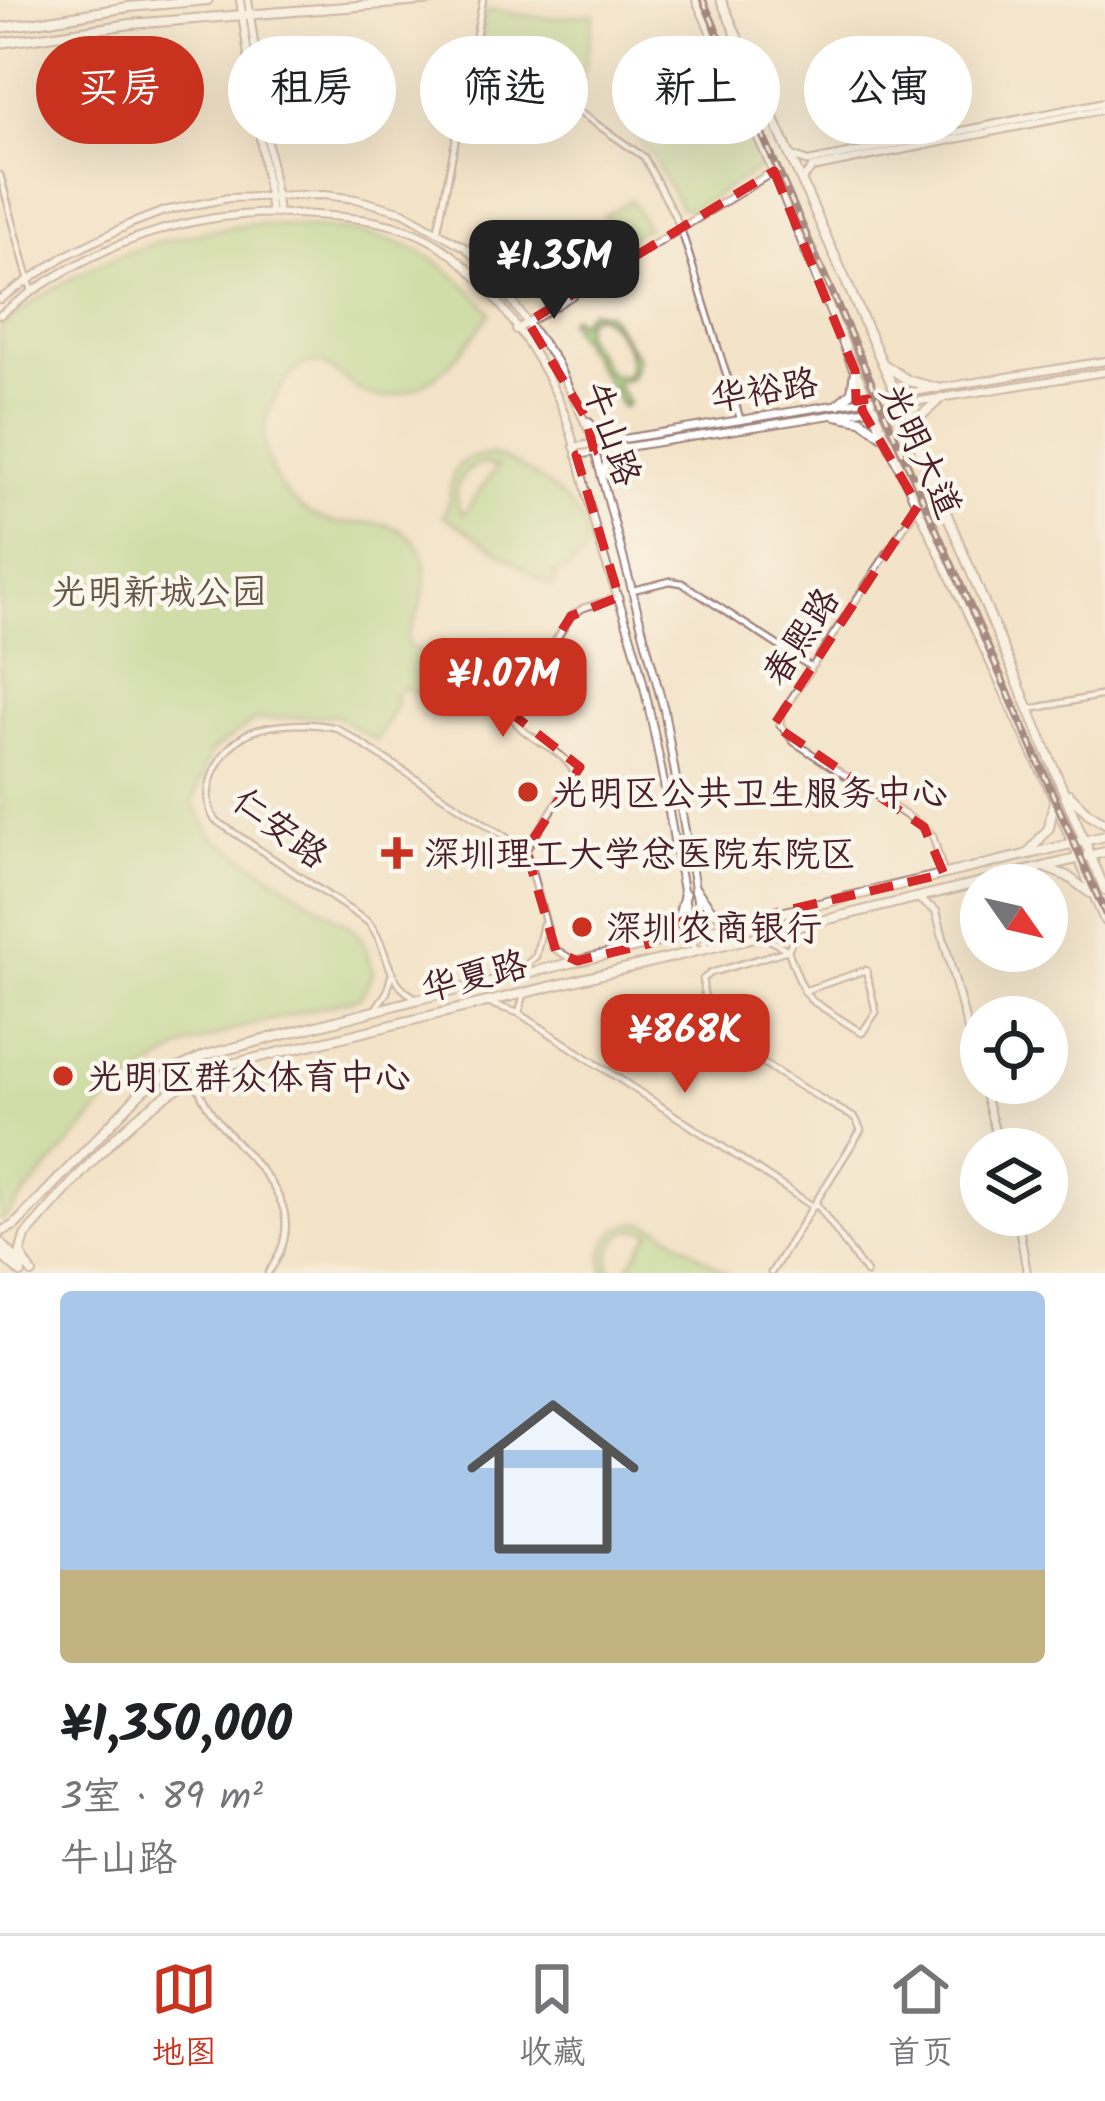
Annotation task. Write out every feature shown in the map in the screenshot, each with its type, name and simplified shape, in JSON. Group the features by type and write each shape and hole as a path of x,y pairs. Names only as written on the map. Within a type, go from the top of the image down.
{"main road":[{"path":"0,28 208,0"},
{"path":"0,43 131,24 434,0"},
{"name":"光明大道","path":"697,0 774,171 855,371 1051,791 1105,921"},
{"name":"光明大道","path":"722,0 919,447 1105,890"},
{"path":"880,359 902,378 939,393 920,420 919,447"},
{"path":"855,371 852,392 837,409 870,424 889,444"},
{"path":"1064,787 1079,806 1105,823"},
{"path":"1024,855 1049,828 1051,791"},
{"name":"华夏路","path":"0,1232 15,1225 58,1182 128,1104 188,1062 225,1048 1105,836"},
{"name":"华夏路","path":"1052,864 1105,852"},
{"path":"1068,877 1096,899"},
{"name":"华夏路","path":"46,1212 138,1116 194,1077 234,1062 960,886"},
{"path":"695,889 712,911 740,921"},
{"path":"652,943 675,923 685,894"},
{"path":"26,1273 20,1245 46,1212 40,1209 58,1182"},
{"path":"0,1242 26,1273"},
{"path":"0,1254 26,1273"}],"street":[{"path":"244,0 275,213"},
{"path":"476,36 483,0"},
{"path":"790,155 808,162 1105,105"},
{"path":"801,181 812,168 1105,105"},
{"path":"588,116 644,157 680,226 741,420"},
{"path":"438,229 454,144"},
{"path":"516,330 774,171"},
{"path":"0,175 32,291"},
{"name":"牛山路","path":"0,299 94,240 164,211 197,202 272,195 356,199 403,212 438,229 481,261 566,378 593,447 674,757 695,889 694,949"},
{"name":"牛山路","path":"0,315 94,255 168,226 217,216 275,213 358,218 425,238 472,274 516,330 558,398 646,692 685,894 705,946"},
{"name":"华裕路","path":"575,451 898,400 1105,361"},
{"name":"华裕路","path":"939,393 1105,372"},
{"name":"华裕路","path":"627,443 741,420 837,409"},
{"path":"582,412 601,434 627,443"},
{"path":"603,484 607,460 627,443"},
{"name":"春熙路","path":"918,506 781,714 780,725 785,735 933,836 944,874"},
{"path":"634,590 670,581 682,584 812,668"},
{"path":"578,961 556,951 542,919 526,850 571,781 573,770 564,757 514,722 511,706 571,616 619,597"},
{"path":"1030,709 1105,695"},
{"name":"仁安路","path":"419,998 406,993 391,976 382,943 368,922 212,815 207,796 211,781 238,740 266,728 337,728 526,850"},
{"path":"936,911 951,888"},
{"path":"913,898 926,901 936,911 960,1002"},
{"path":"513,976 536,956 542,919"},
{"path":"788,950 802,923"},
{"path":"754,935 776,940 788,950 804,991 811,1000 862,1033 876,1012 866,970 804,991"},
{"path":"771,1273 859,1137 860,1124 721,1030 701,987 711,973 788,950"},
{"path":"374,1010 391,976"},
{"path":"519,1013 522,996 530,989"},
{"path":"479,1002 519,1013 815,1205 866,1273"},
{"path":"188,1062 214,1118 271,1180 280,1198 284,1240 268,1273"},
{"path":"1021,1236 1027,1273"}],"highlighted area":[{"path":"774,171 855,371 856,401 868,399 872,408 862,410 918,506 774,725 924,827 944,874 740,921 699,914 702,931 691,934 688,917 652,943 577,961 556,951 526,850 580,767 510,712 571,616 619,597 576,455 594,451 586,418 528,322"}],"green space":[{"path":"490,10 545,18 594,14 588,48 588,36 482,36 484,17"},
{"path":"642,144 750,144 759,162 757,170 692,210 680,207"},
{"path":"631,200 647,228 619,243 604,215"},
{"name":"光明新城公园","path":"259,224 387,239 439,263 491,312 448,366 404,393 372,396 324,365 300,368 275,398 265,431 275,477 295,503 338,523 384,524 416,542 426,571 408,645 473,686 439,709 404,687 394,698 398,703 376,741 335,715 255,720 211,752 193,803 212,836 352,928 363,940 373,972 361,997 184,1047 117,1090 0,1220 0,327 59,285 122,255 188,235"},
{"path":"590,310 608,314 638,359 631,378 615,383 628,403 623,407 568,321 572,317 577,323","holes":["596,314 627,351 626,376 610,375 583,334 585,320"]},
{"path":"493,455 533,474 572,508 584,527 587,545 577,562 552,575 557,579 552,587 443,515 456,468 475,457","holes":["480,464 497,466 463,515 456,492 461,479"]},
{"path":"641,1222 660,1228 726,1273 624,1273 651,1232 641,1230 618,1239 610,1254 611,1273 604,1273 603,1253 609,1238 622,1227"}],"railway":[{"path":"703,0 1105,913"}],"place":[{"name":"光明区公共卫生服务中心","path":"528,792"},
{"name":"深圳理工大学总医院东院区","path":"397,853"},
{"name":"深圳农商银行","path":"582,927"},
{"name":"光明区群众体育中心","path":"63,1076"}]}
